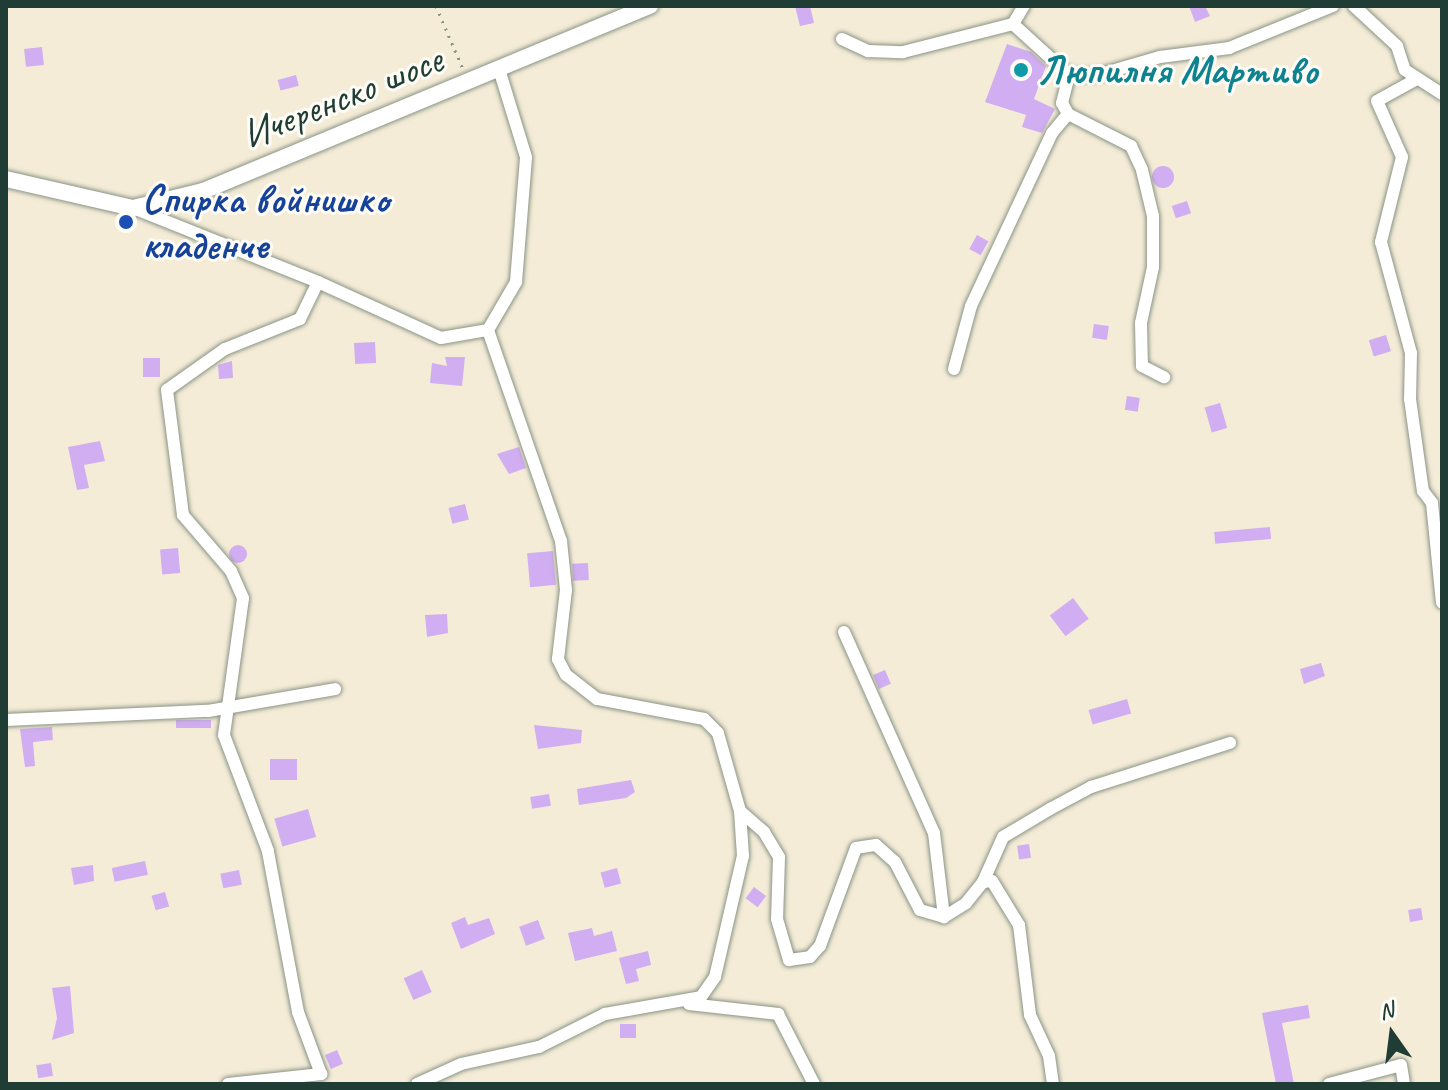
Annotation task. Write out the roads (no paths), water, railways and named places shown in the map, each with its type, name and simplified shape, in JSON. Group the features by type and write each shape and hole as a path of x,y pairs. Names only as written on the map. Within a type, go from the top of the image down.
{"street":[{"name":"Ичеренско шосе","path":"6,179 133,208 203,191 650,6"},
{"path":"842,39 868,51 903,52 1013,24 1024,6"},
{"path":"1013,24 1069,75 1098,75 1160,57 1229,48 1333,6"},
{"path":"1354,6 1397,46 1405,70 1415,80 1442,94"},
{"path":"499,69 526,157 516,282 488,330 561,541 566,590 558,659 566,675 597,699 704,719 718,733 740,811 743,856 715,977 701,997 686,1004"},
{"path":"1069,75 1062,103 1068,114 1131,146 1142,170 1153,216 1153,267 1141,323 1142,366 1164,377"},
{"path":"1415,80 1377,101 1402,157 1381,242 1411,353 1410,399 1423,491 1432,503 1442,603"},
{"path":"954,369 971,306 1052,133 1068,114"},
{"path":"133,208 318,282 441,338 488,330"},
{"path":"318,282 300,319 225,349 167,390 183,515 231,571 243,598 224,735 268,851 298,1012 321,1074 332,1084"},
{"path":"844,632 934,833 944,917"},
{"path":"6,720 228,706 335,689"},
{"path":"740,811 764,832 779,857 777,919 789,960 810,957 820,946 856,848 876,845 895,862 920,910 944,917 966,903 983,882 1003,837 1091,787 1230,743"},
{"path":"983,882 992,881 1019,925 1030,1015 1049,1056 1053,1084"},
{"path":"417,1084 461,1064 539,1047 605,1014 686,1004 778,1014 814,1084"},
{"path":"1329,1084 1401,1065 1404,1084"},
{"path":"228,1084 321,1074"}],"place":[{"name":"Люпилня Мартиво","path":"1021,70"},
{"name":"Спирка войнишко кладенче","path":"126,222"}]}
